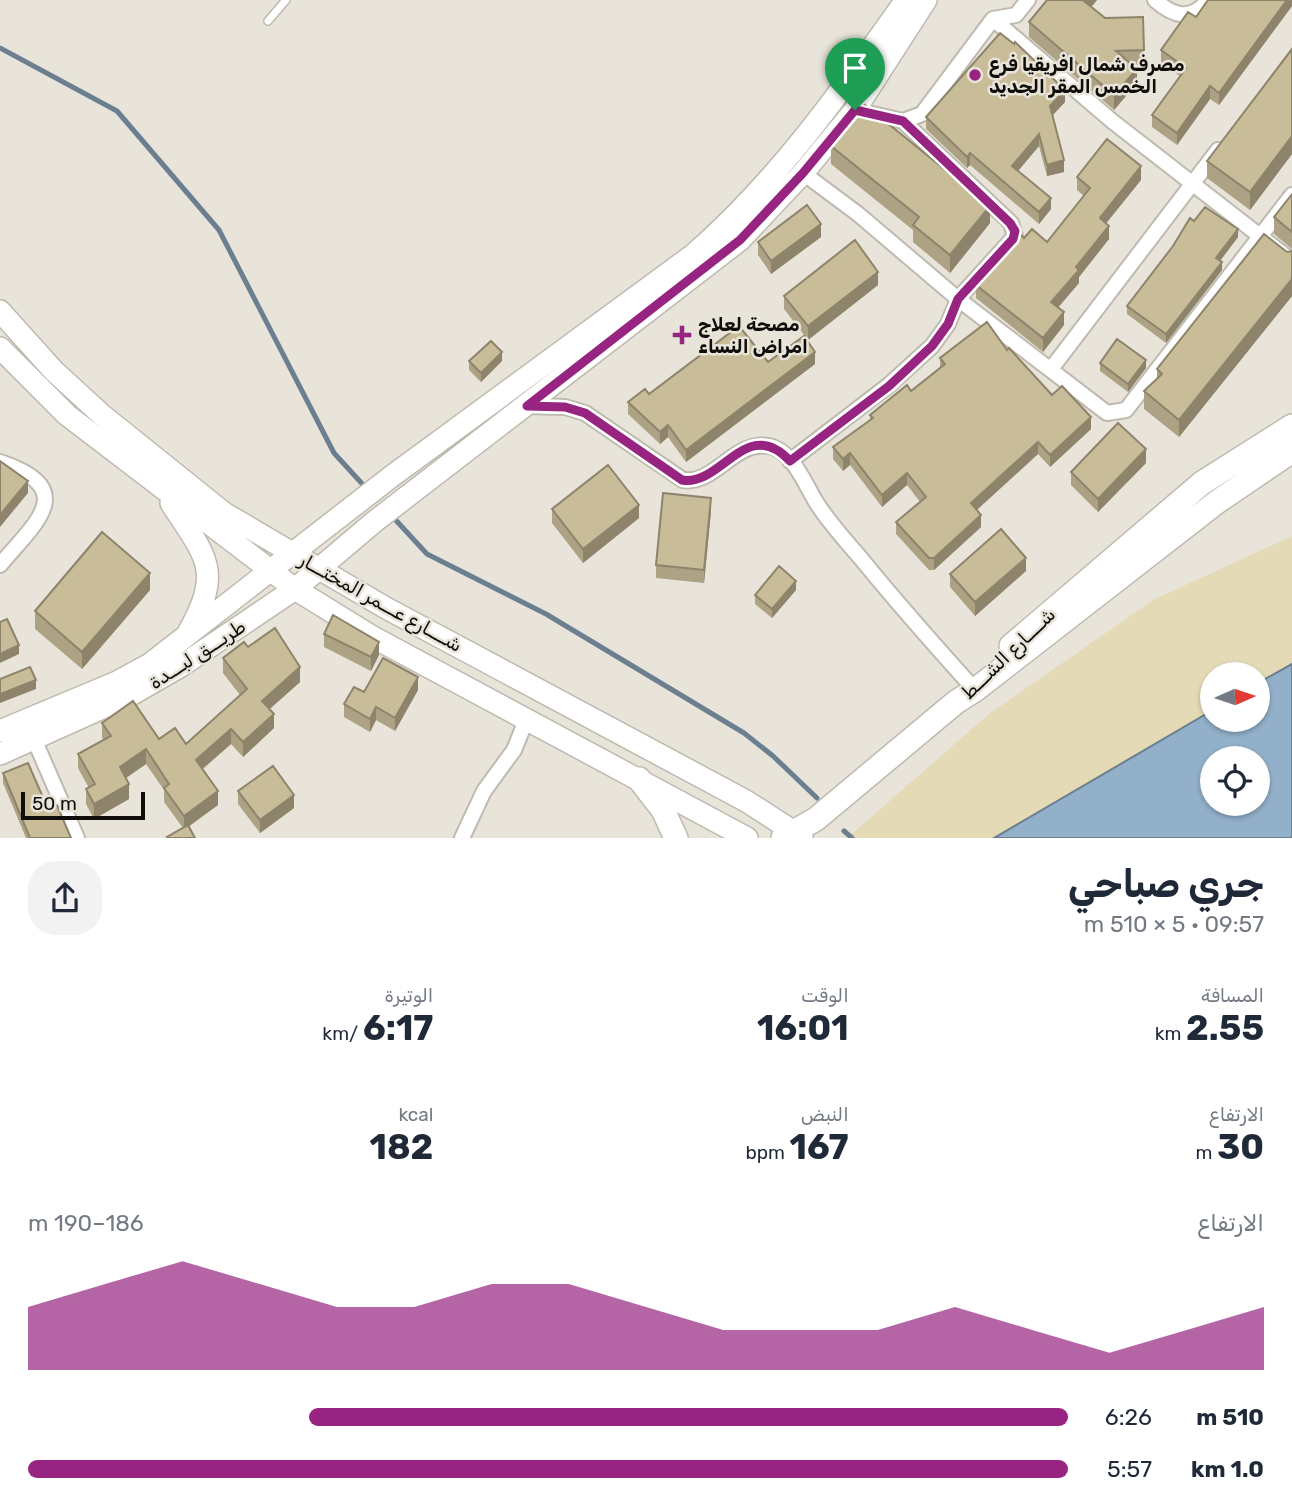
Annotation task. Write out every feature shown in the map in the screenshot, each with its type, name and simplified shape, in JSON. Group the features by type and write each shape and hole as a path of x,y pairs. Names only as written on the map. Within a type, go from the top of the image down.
{"main road":[{"name":"شــــارع الشـــط","path":"967,692 1202,483 1292,426"},
{"name":"شــــارع الشـــط","path":"967,692 1217,502 1292,452"},
{"path":"799,832 967,692"},
{"path":"639,779 663,810 676,838"}],"street":[{"name":"طريـــق لبـــدة","path":"0,732 133,674 186,638 392,476 657,284 720,232 831,106 906,0"},
{"name":"طريـــق لبـــدة","path":"0,754 139,690 295,589 374,522 740,240 803,173 855,110 926,0"},
{"path":"903,121 922,114 993,19 1016,15 1028,0"},
{"path":"1156,0 1169,13 1178,14 1196,12 1208,0"},
{"path":"993,19 1077,92 1292,261"},
{"path":"790,461 914,364 942,333 958,299 1013,239 1015,231 1010,223 903,121 855,110"},
{"path":"1051,369 1230,133"},
{"path":"803,173 858,214 958,299 1107,414 1126,410 1292,195"},
{"name":"شــــارع عـــمر المختـــار","path":"0,311 54,371 146,453 224,513 319,570 799,832"},
{"name":"شــــارع عـــمر المختـــار","path":"0,348 67,415 295,589 371,636 747,838"},
{"path":"527,406 565,407 585,413 682,480 699,480 739,451 769,446 781,450 820,508 967,692"},
{"path":"0,462 33,476 42,488 46,502 42,515 0,565"},
{"path":"162,489 198,545 207,570 206,601 186,638"},
{"path":"462,838 484,791 513,750 527,718"},
{"path":"34,739 78,838"}],"lane":[{"path":"268,21 286,0"}],"sand":[{"path":"1292,536 1292,663 1270,676 1270,662 1200,662 1200,719 1083,791 994,838 847,838 989,714 1153,600"}],"water":[{"path":"1292,664 1292,838 994,838 1200,718 1200,732 1270,732 1270,676"}],"building":[{"path":"1047,0 1085,0 1105,18 1143,17 1144,50 1116,51 1137,69 1114,95 1029,22"},
{"path":"1208,0 1287,0 1219,93 1210,86 1177,133 1152,115 1186,68 1161,50 1188,12 1196,17"},
{"path":"1000,33 1014,44 1015,42 1065,90 1050,106 1064,160 1047,165 1039,134 1012,166 1051,198 1039,212 970,153 967,157 926,117"},
{"path":"1292,49 1292,136 1250,192 1207,161"},
{"path":"865,105 990,206 950,255 913,225 919,217 831,146"},
{"path":"1107,139 1141,166 1100,218 1109,226 1076,267 1079,270 1051,302 1064,312 1043,338 976,285 1020,234 1024,238 1032,229 1047,242 1090,188 1077,177"},
{"path":"1292,194 1292,232 1274,217"},
{"path":"807,205 821,224 771,261 758,242"},
{"path":"1205,207 1238,229 1216,258 1222,262 1166,334 1127,306 1173,246 1190,218 1194,221"},
{"path":"1264,234 1287,252 1292,251 1292,279 1179,420 1144,391 1162,374 1157,369"},
{"path":"855,240 878,272 808,326 784,296"},
{"path":"987,322 1007,350 1009,348 1052,395 1062,386 1091,417 1050,455 1038,442 971,503 981,515 934,558 929,558 896,522 926,497 907,473 882,495 850,453 843,459 833,447 873,418 870,415 907,385 911,391 945,364 940,358"},
{"path":"739,326 768,362 804,336 815,352 686,450 668,425 660,432 628,402 645,389 649,394"},
{"path":"1117,339 1146,360 1128,384 1100,363"},
{"path":"491,341 502,352 481,373 469,361"},
{"path":"1118,423 1146,449 1098,499 1071,472"},
{"path":"0,461 28,481 0,515"},
{"path":"608,465 639,505 583,549 552,509"},
{"path":"663,493 711,498 704,570 656,565"},
{"path":"1001,529 1026,558 975,602 950,574"},
{"path":"102,532 150,573 82,652 35,611"},
{"path":"779,566 796,581 772,609 755,595"},
{"path":"333,615 379,642 371,657 324,634"},
{"path":"7,619 19,645 0,654 0,622"},
{"path":"275,628 300,667 262,701 274,714 243,742 231,729 196,760 218,791 184,816 164,788 169,784 146,749 120,767 129,784 94,804 86,789 95,784 78,754 111,736 102,723 133,701 159,739 175,728 186,744 247,689 223,658 244,642 248,647"},
{"path":"383,658 418,677 395,718 376,707 370,719 344,704 354,687 364,692"},
{"path":"30,667 36,680 0,694 0,679"},
{"path":"28,763 48,809 57,805 71,838 30,838 3,773"},
{"path":"273,766 294,795 260,820 238,791"},
{"path":"188,825 195,838 167,837"}],"waterway":[{"path":"0,48 117,111 219,230 334,453 366,488"},
{"path":"392,516 427,554 546,614 744,733 773,756 817,798"},
{"path":"844,831 852,838"}],"place":[{"name":"مصرف شمال افريقيا فرع الخمس المقر الجديد","path":"975,75"},
{"name":"مصحة لعلاج امراض النساء","path":"682,335"}],"route":[{"path":"855,110 903,121 1010,223 1015,231 1013,239 958,299 942,333 914,364 790,461 781,450 769,446 753,447 739,451 699,480 690,481 682,480 585,413 565,407 527,406 740,240 803,173 855,110"}]}
